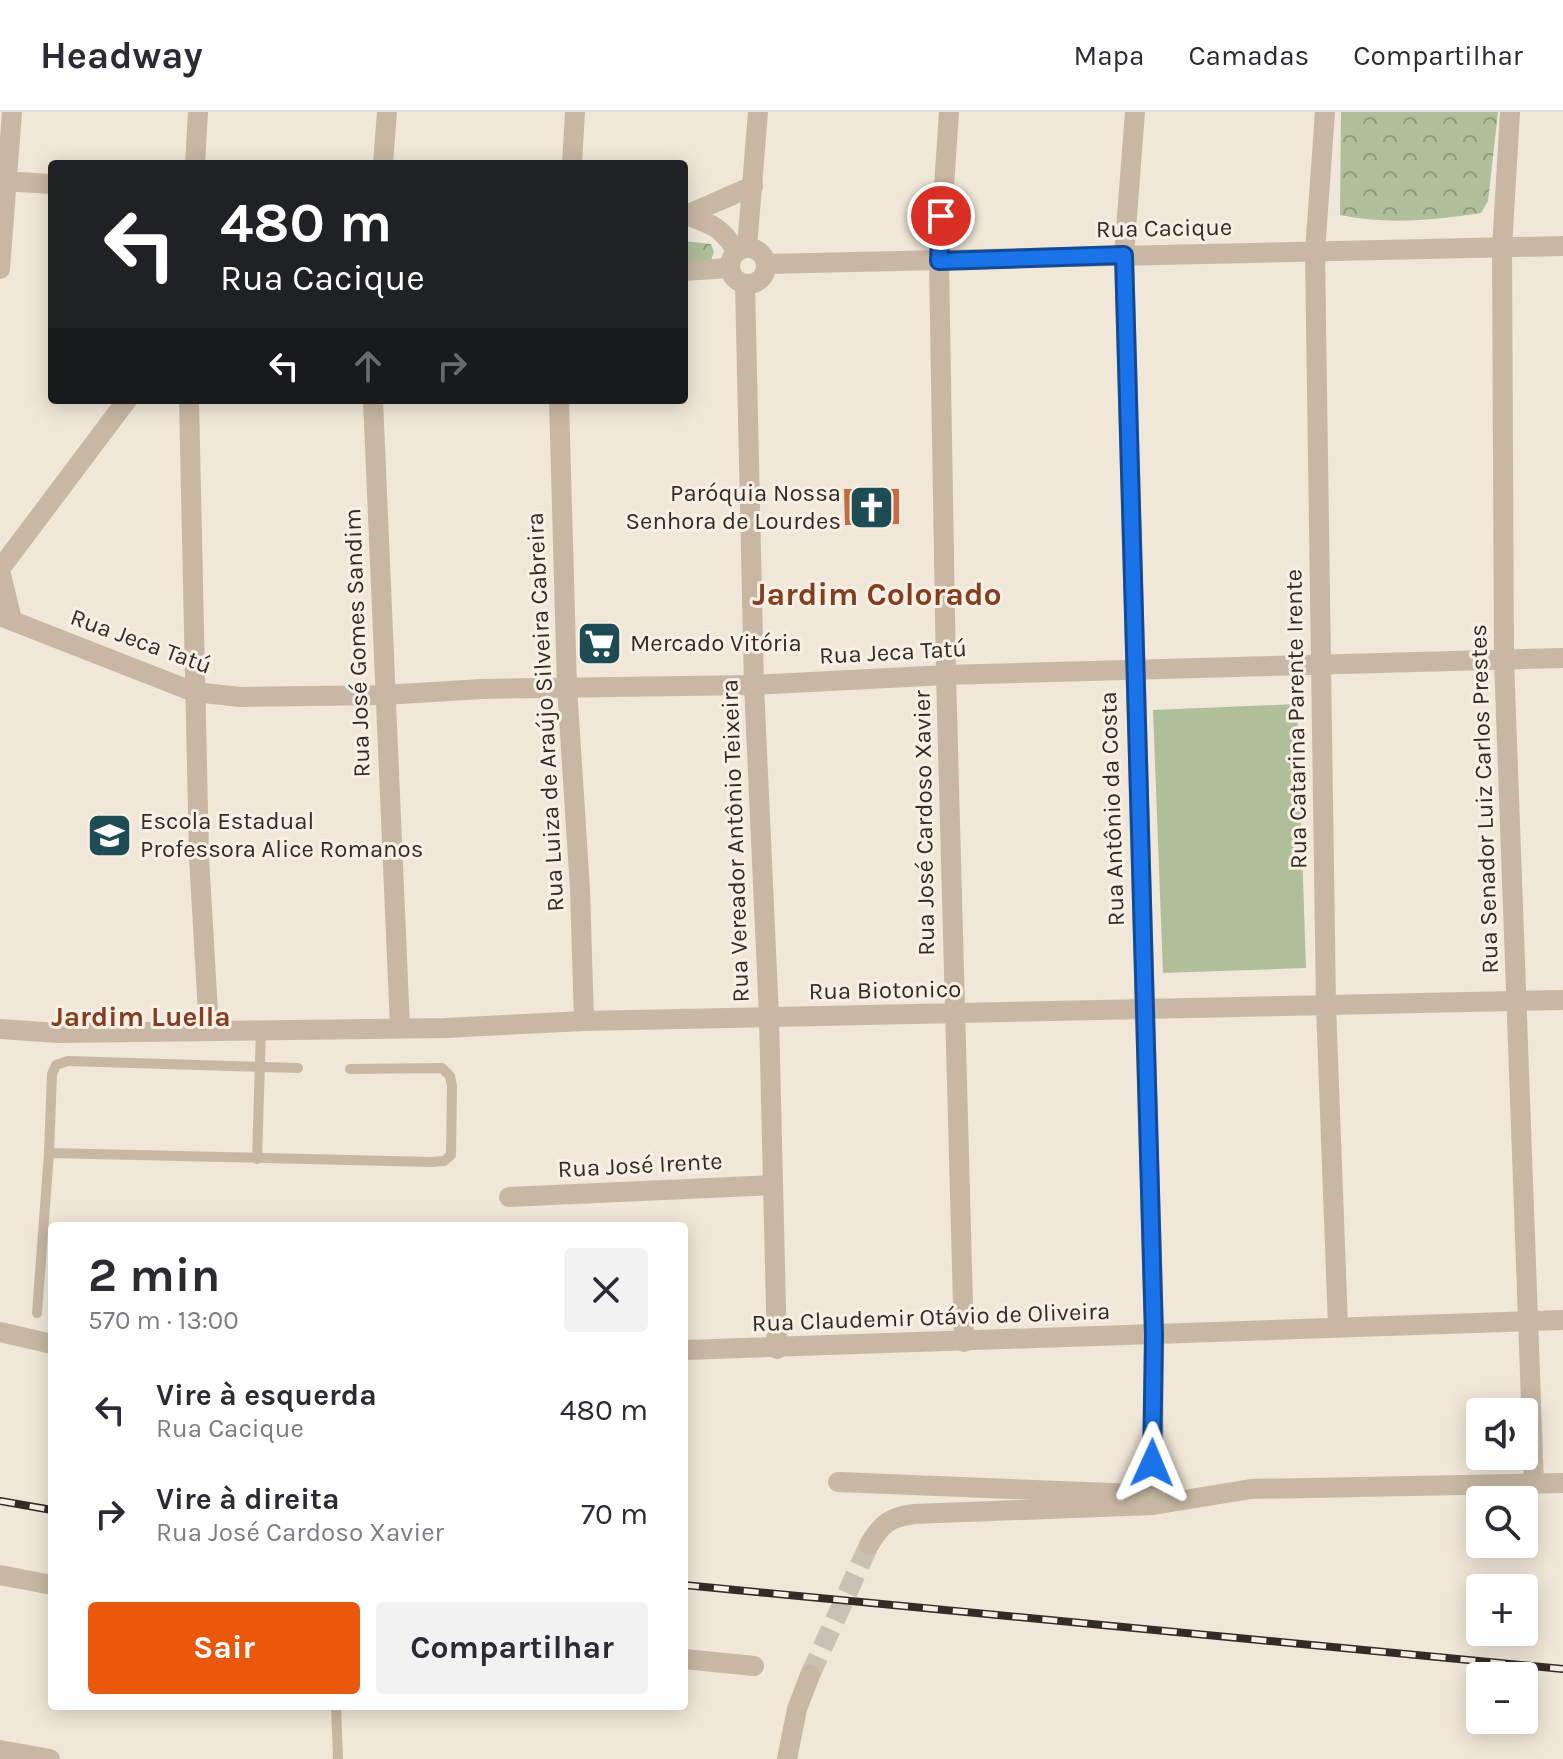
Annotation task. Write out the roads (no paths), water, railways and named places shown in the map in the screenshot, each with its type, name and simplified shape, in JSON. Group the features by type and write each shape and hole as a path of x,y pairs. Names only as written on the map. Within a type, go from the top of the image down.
{"street":[{"path":"0,269 3,181 12,112"},
{"path":"195,160 198,112"},
{"path":"383,160 387,112"},
{"path":"572,160 575,112"},
{"path":"688,270 738,255 758,250 766,264 762,278 752,284 735,279 738,255 753,186 758,112"},
{"name":"Rua José Cardoso Xavier","path":"949,112 939,261 946,675 964,1342"},
{"name":"Rua Antônio da Costa","path":"1135,112 1124,255 1154,1335 1152,1500"},
{"name":"Rua Catarina Parente Irente","path":"1325,112 1315,252 1326,1006 1338,1326"},
{"name":"Rua Senador Luiz Carlos Prestes","path":"1510,112 1502,248 1504,660 1534,1484"},
{"path":"3,181 48,184"},
{"path":"688,215 753,186"},
{"path":"688,217 715,226 724,233 738,255"},
{"name":"Rua Cacique","path":"766,264 1563,246"},
{"name":"Rua Vereador Antônio Teixeira","path":"745,284 754,685 769,1017 777,1349"},
{"path":"6,618 0,569 124,404"},
{"path":"189,404 194,692 209,1030"},
{"name":"Rua José Gomes Sandim","path":"373,404 400,1028"},
{"name":"Rua Luiza de Araújo Silveira Cabreira","path":"559,404 567,687 580,889 584,1021"},
{"name":"Rua Jeca Tatú","path":"6,618 194,692 240,697 754,685 946,675 1563,658"},
{"name":"Rua Biotonico","path":"0,1029 58,1033 400,1028 584,1021 1563,1000"},
{"name":"Rua José Irente","path":"509,1197 773,1185"},
{"name":"Rua Claudemir Otávio de Oliveira","path":"688,1350 1563,1320"},
{"path":"0,1332 48,1343"},
{"path":"838,1482 1152,1500"},
{"path":"869,1545 879,1528 898,1516 1152,1500 1251,1489 1563,1483"},
{"path":"0,1575 48,1584"},
{"path":"688,1659 754,1666"},
{"path":"787,1759 797,1709 810,1675"},
{"path":"0,1750 50,1759"}],"lane":[{"path":"257,1159 261,1029"},
{"path":"37,1313 47,1240 52,1074 56,1065 68,1061 298,1068"},
{"path":"49,1153 432,1162 444,1161 451,1155 452,1086 450,1076 442,1068 350,1069"},
{"path":"336,1710 338,1759"}],"tunnel":[{"path":"810,1675 869,1545"}],"railway":[{"path":"0,1501 48,1509"},
{"path":"688,1585 1563,1669"}],"place":[{"name":"Paróquia Nossa Senhora de Lourdes","path":"872,507"},
{"name":"Mercado Vitória","path":"599,643"},
{"name":"Escola Estadual Professora Alice Romanos","path":"109,835"}],"district":[{"name":"Jardim Colorado","path":"877,594"},
{"name":"Jardim Luella","path":"141,1016"}]}
